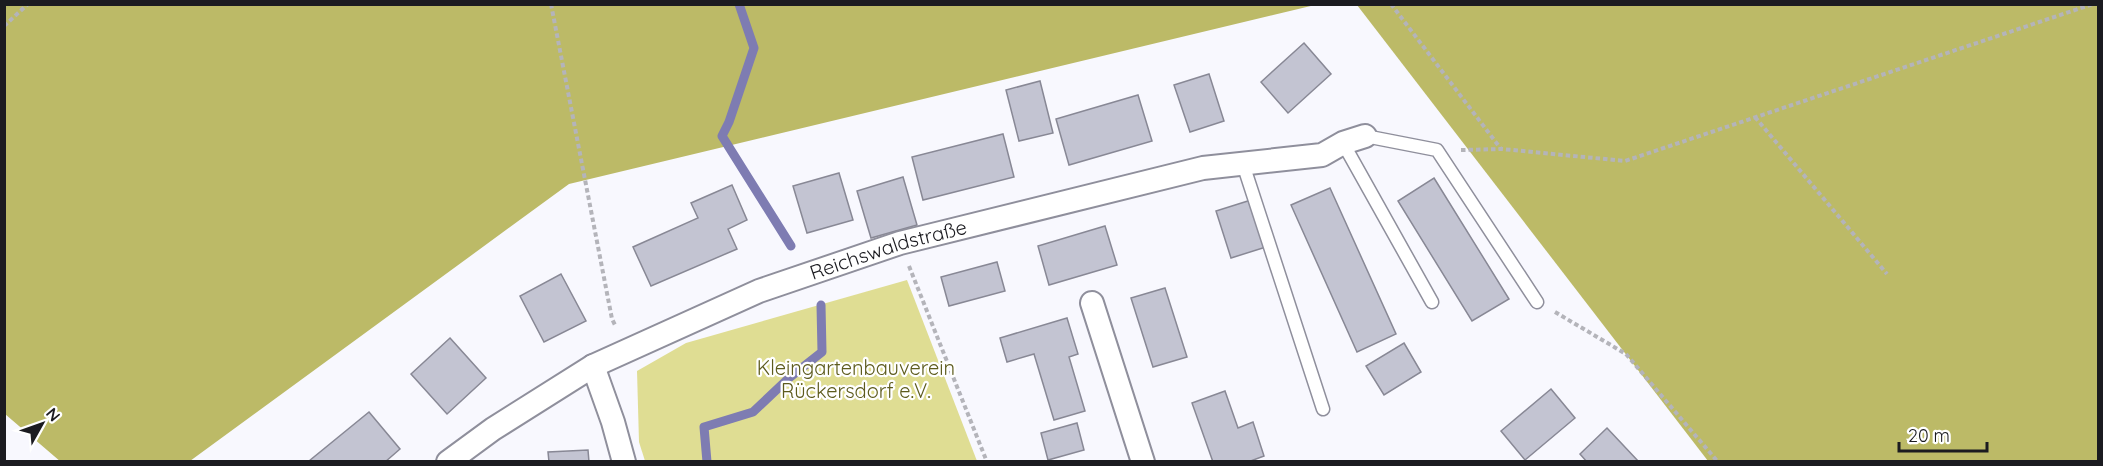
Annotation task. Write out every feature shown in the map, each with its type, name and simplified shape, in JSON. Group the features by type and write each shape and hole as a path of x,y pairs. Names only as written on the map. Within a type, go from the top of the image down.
{"street":[{"name":"Reichswaldstraße","path":"448,462 493,429 594,366 759,291 900,243 1203,168 1322,154 1343,143 1365,136"},
{"path":"1092,303 1143,462"},
{"path":"594,366 624,462"}],"lane":[{"path":"1365,136 1437,150 1537,302"},
{"path":"1343,143 1432,302"},
{"path":"1242,164 1323,409"}],"path":[{"path":"4,26 28,4"},
{"path":"551,4 612,319 627,351"},
{"path":"1391,4 1502,149"},
{"path":"1437,150 1502,149 1625,161 2093,4"},
{"path":"1755,117 1887,274"},
{"path":"900,243 987,462"},
{"path":"1537,302 1626,354 1718,462"}],"green space":[{"name":"Kleingartenbauverein Rückersdorf e.V.","path":"907,280 977,461 645,461 639,442 637,371 686,343"}],"shaded area":[{"path":"5,4 1315,5 569,184 190,461 61,462 5,414"},
{"path":"1357,5 2098,5 2098,461 1708,461"}],"building":[{"path":"1304,43 1331,74 1288,113 1261,82"},
{"path":"1209,74 1224,121 1190,132 1174,85"},
{"path":"1040,81 1053,133 1019,141 1006,90"},
{"path":"1138,95 1152,141 1069,165 1056,119"},
{"path":"1003,134 1014,177 923,200 912,157"},
{"path":"839,173 853,220 807,233 793,186"},
{"path":"903,177 917,225 871,238 857,191"},
{"path":"1434,178 1509,299 1472,321 1398,201"},
{"path":"732,185 747,220 728,229 737,249 651,286 633,247 698,218 691,203"},
{"path":"1330,188 1396,334 1357,352 1291,205"},
{"path":"1251,200 1266,247 1231,258 1216,211"},
{"path":"1105,226 1117,265 1049,285 1038,246"},
{"path":"997,262 1005,291 949,306 941,277"},
{"path":"561,274 586,321 544,342 520,296"},
{"path":"1165,288 1187,357 1153,367 1131,298"},
{"path":"1067,318 1078,354 1069,357 1085,411 1054,420 1034,354 1007,362 1000,338"},
{"path":"450,338 486,378 447,414 411,374"},
{"path":"1404,343 1421,372 1384,395 1366,366"},
{"path":"1551,389 1575,418 1525,460 1501,431"},
{"path":"1225,391 1238,428 1253,422 1264,456 1248,462 1213,462 1192,403"},
{"path":"369,412 400,449 385,462 309,461"},
{"path":"1077,423 1084,450 1048,460 1041,433"},
{"path":"1607,428 1639,462 1587,462 1580,454"},
{"path":"588,450 589,462 549,462 548,452"}],"waterway":[{"path":"739,4 754,48 722,136 791,246"},
{"path":"707,462 704,427 753,412 789,378 822,352 821,305"}]}
